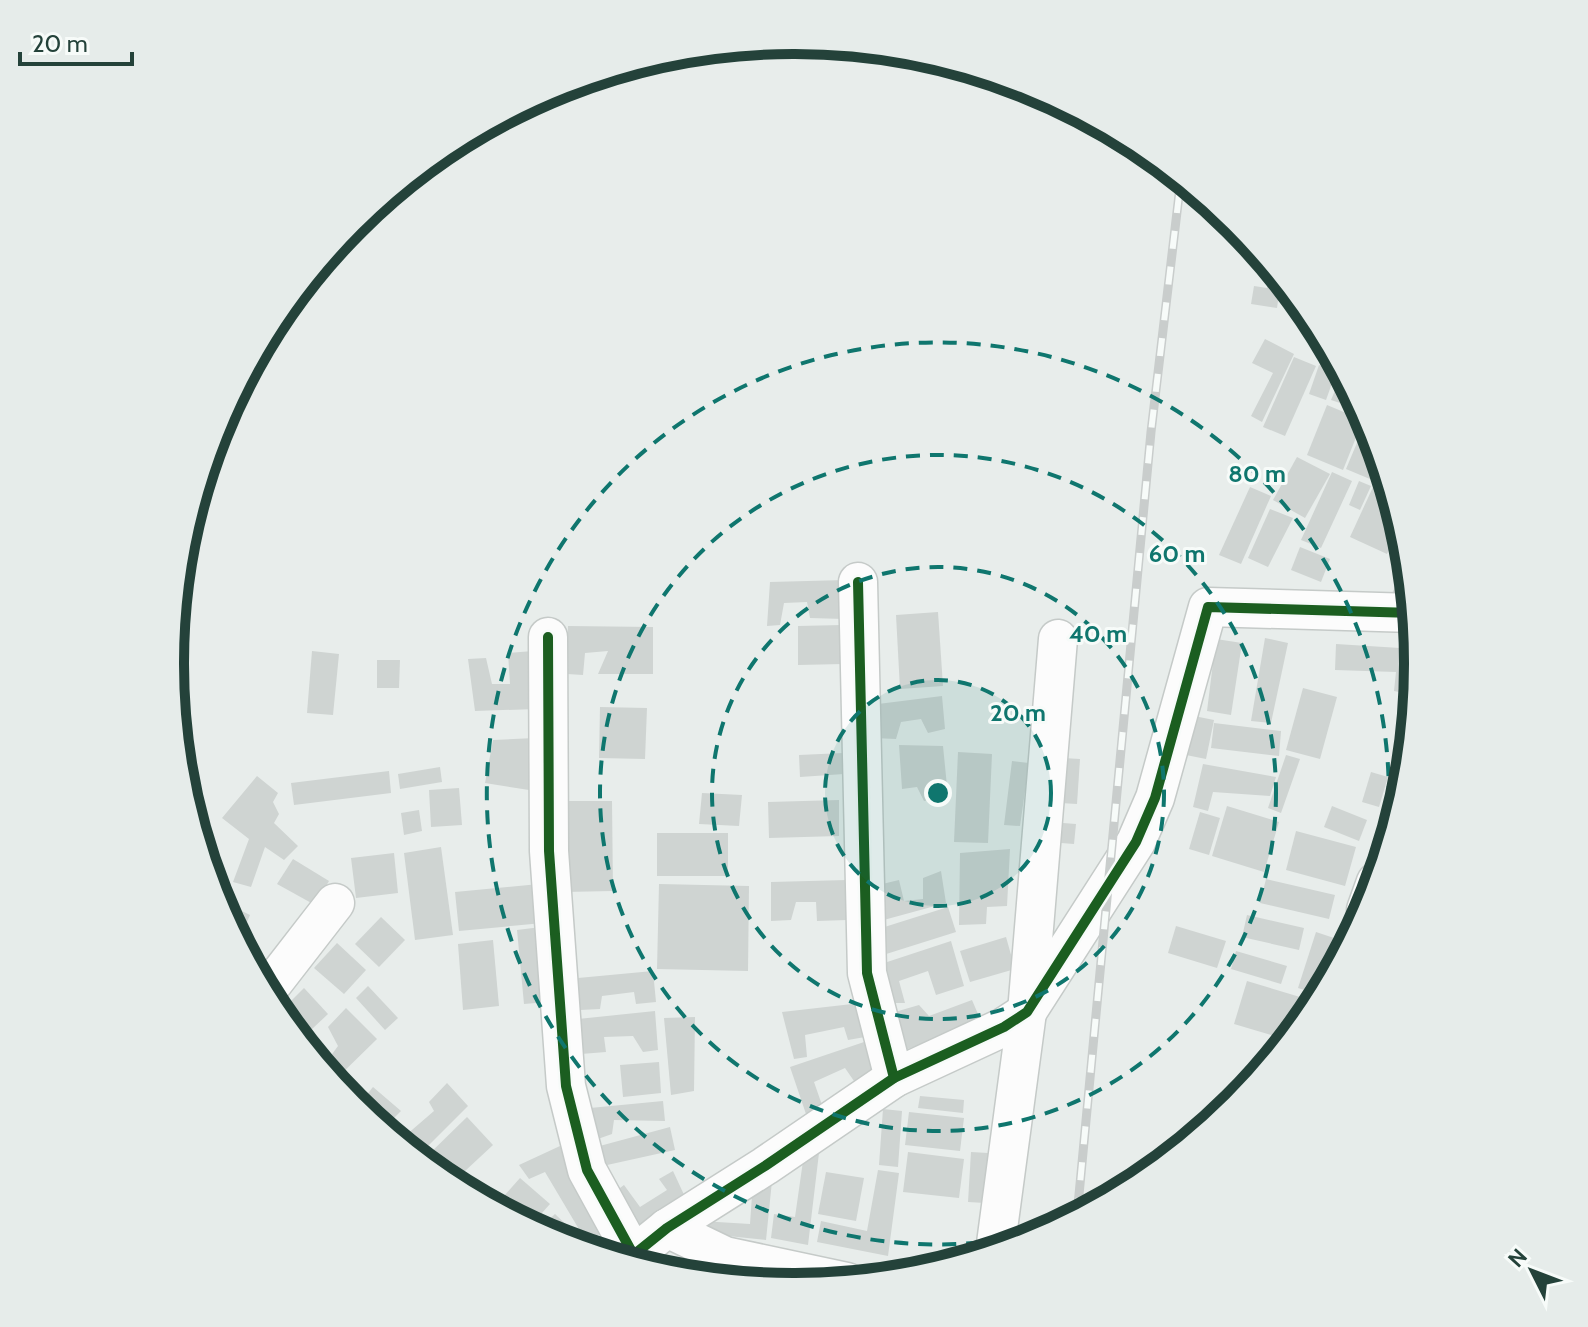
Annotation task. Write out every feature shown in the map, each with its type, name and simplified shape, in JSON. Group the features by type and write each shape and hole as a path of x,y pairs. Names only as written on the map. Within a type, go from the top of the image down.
{"street":[{"path":"858,582 867,973 894,1078"},
{"path":"636,1252 667,1228 894,1078 992,1033 1027,1012 1143,827 1155,798 1208,607 1401,613"},
{"path":"548,637 549,851 566,1086 587,1170 626,1249"},
{"path":"997,1238 1027,1012 1058,639"},
{"path":"274,981 335,903"},
{"path":"667,1228 725,1256 804,1273"}],"building":[{"path":"1268,281 1279,293 1277,308 1251,304 1254,286 1267,288"},
{"path":"1265,339 1294,354 1262,422 1251,416 1273,373 1252,363"},
{"path":"1294,357 1316,366 1285,436 1263,427"},
{"path":"1319,365 1327,368 1333,380 1326,400 1309,394"},
{"path":"1337,386 1342,397 1340,403 1331,400"},
{"path":"1327,405 1350,415 1358,433 1343,470 1307,455"},
{"path":"1360,437 1375,481 1346,469"},
{"path":"1297,457 1330,474 1305,518 1273,500"},
{"path":"1332,472 1352,481 1321,548 1301,540"},
{"path":"1359,481 1371,486 1360,510 1349,505"},
{"path":"1250,487 1271,496 1241,564 1219,555"},
{"path":"1373,487 1378,489 1392,544 1387,554 1350,537"},
{"path":"1270,509 1293,518 1268,567 1248,558"},
{"path":"1300,547 1330,559 1321,582 1291,570"},
{"path":"845,580 844,619 810,618 807,602 784,603 780,625 767,626 770,582"},
{"path":"1398,583 1399,597 1392,593"},
{"path":"938,612 943,686 900,689 896,615"},
{"path":"842,625 843,664 798,665 798,626"},
{"path":"568,626 653,627 653,674 598,674 608,651 585,653 583,675 567,674"},
{"path":"1265,638 1288,643 1271,723 1251,721"},
{"path":"1216,639 1242,643 1231,715 1207,711"},
{"path":"1336,644 1403,648 1403,693 1394,691 1396,672 1335,670"},
{"path":"312,651 339,654 333,715 307,713"},
{"path":"533,651 537,709 475,711 468,659 486,658 492,684 510,684 508,653"},
{"path":"377,660 400,660 399,688 377,688"},
{"path":"1303,688 1337,697 1320,759 1286,750"},
{"path":"942,696 945,729 928,733 921,719 901,722 896,739 874,738 870,705"},
{"path":"600,707 647,708 645,759 599,758"},
{"path":"1194,716 1214,720 1206,759 1186,755"},
{"path":"1214,723 1281,731 1279,756 1211,748"},
{"path":"535,738 529,790 485,783 493,740"},
{"path":"899,745 943,746 948,796 924,801 917,787 902,789"},
{"path":"958,752 992,754 988,843 954,842"},
{"path":"843,753 844,774 800,777 799,755"},
{"path":"1286,755 1300,759 1281,813 1268,808"},
{"path":"1063,758 1080,759 1077,804 1060,803"},
{"path":"1012,761 1029,763 1020,826 1004,825"},
{"path":"1203,764 1276,777 1270,796 1213,792 1208,811 1193,807"},
{"path":"440,767 442,782 400,789 398,774"},
{"path":"389,771 391,793 294,805 291,783"},
{"path":"1371,772 1388,777 1379,807 1362,802"},
{"path":"257,776 278,793 273,802 279,814 274,823 298,846 284,860 265,847 251,887 233,882 249,839 222,818"},
{"path":"459,788 462,825 431,827 429,790"},
{"path":"702,793 742,795 739,826 699,824"},
{"path":"839,800 839,836 769,838 768,802"},
{"path":"563,801 612,801 613,891 564,892"},
{"path":"1227,806 1279,822 1264,872 1212,856"},
{"path":"1332,806 1367,820 1359,841 1324,827"},
{"path":"419,810 422,831 404,835 401,813"},
{"path":"1200,812 1220,818 1209,855 1189,849"},
{"path":"1063,823 1076,824 1074,844 1061,843"},
{"path":"1296,831 1356,847 1345,886 1286,870"},
{"path":"657,833 728,833 728,876 657,876"},
{"path":"441,847 453,935 415,940 404,853"},
{"path":"1010,849 1007,906 987,907 986,924 959,925 960,853"},
{"path":"394,853 398,893 356,898 351,858"},
{"path":"293,859 329,881 315,905 277,884"},
{"path":"941,871 946,903 880,921 874,886 899,880 904,901 923,899 923,878"},
{"path":"1266,879 1335,895 1329,919 1260,903"},
{"path":"847,880 847,920 817,921 816,902 796,902 791,920 771,921 771,882"},
{"path":"539,884 543,923 459,931 455,892"},
{"path":"659,884 749,886 748,971 657,969"},
{"path":"948,907 956,932 883,955 875,930"},
{"path":"236,908 250,915 245,927"},
{"path":"1247,915 1304,928 1299,950 1242,937"},
{"path":"381,917 405,940 379,967 355,944"},
{"path":"1176,926 1226,941 1217,968 1168,953"},
{"path":"541,927 548,1002 524,1004 517,930"},
{"path":"1316,932 1334,938 1329,956 1308,991 1298,988"},
{"path":"1006,937 1015,969 970,982 960,951"},
{"path":"493,940 499,1006 463,1010 458,944"},
{"path":"951,941 964,986 936,995 928,971 899,981 905,1003 890,1003 875,966"},
{"path":"337,943 366,970 344,994 314,968"},
{"path":"1236,951 1287,966 1281,984 1231,969"},
{"path":"653,971 656,1002 636,1004 634,992 602,996 600,1009 580,1010 578,978"},
{"path":"1247,981 1303,998 1277,1037 1234,1024"},
{"path":"368,986 398,1018 385,1030 356,998"},
{"path":"304,988 328,1014 312,1029 289,1003"},
{"path":"972,1000 981,1021 900,1052 888,1014 919,1005 929,1016"},
{"path":"861,1003 865,1037 848,1040 844,1027 805,1035 807,1057 794,1059 782,1012"},
{"path":"346,1008 377,1039 343,1072 314,1040 316,1038 330,1057 338,1046 328,1027"},
{"path":"655,1011 658,1050 643,1052 633,1036 604,1037 606,1052 581,1054 578,1019"},
{"path":"695,1017 694,1091 671,1095 664,1018"},
{"path":"867,1041 880,1071 854,1081 845,1068 814,1082 822,1105 806,1114 790,1067"},
{"path":"659,1062 661,1093 623,1097 620,1065"},
{"path":"447,1083 468,1106 425,1149 407,1134 434,1111 429,1102"},
{"path":"373,1087 401,1111 391,1121 365,1096"},
{"path":"920,1096 964,1100 963,1113 918,1108"},
{"path":"663,1101 665,1121 614,1120 612,1134 595,1140 590,1108"},
{"path":"883,1109 902,1111 898,1167 879,1165"},
{"path":"909,1112 964,1118 960,1151 905,1145"},
{"path":"467,1117 493,1145 462,1174 431,1153"},
{"path":"670,1127 675,1150 598,1167 596,1147"},
{"path":"560,1146 602,1233 591,1238 583,1235 545,1172 529,1179 519,1165"},
{"path":"908,1152 964,1159 959,1198 903,1192"},
{"path":"971,1152 988,1153 985,1203 968,1202"},
{"path":"819,1153 808,1245 771,1238 774,1214 795,1217 804,1154"},
{"path":"878,1170 899,1173 888,1256 817,1242 821,1221 867,1231"},
{"path":"673,1171 686,1199 634,1234 612,1194 624,1185 640,1207 667,1190 659,1179"},
{"path":"826,1172 864,1178 856,1221 818,1214"},
{"path":"520,1178 550,1204 539,1217 503,1197"},
{"path":"753,1181 772,1181 766,1240 699,1233 701,1221 750,1224"},
{"path":"555,1214 573,1232 561,1227 548,1221"},
{"path":"688,1251 723,1263 721,1269 683,1262"}],"railway":[{"path":"1078,1202 1151,432 1179,192"}],"cycle path":[{"path":"858,582 867,973 894,1078"},
{"path":"637,1252 667,1228 894,1078 1004,1027 1027,1012 1136,842 1155,798 1208,607 1401,613"},
{"path":"548,637 549,851 566,1086 587,1170 631,1251"}]}
